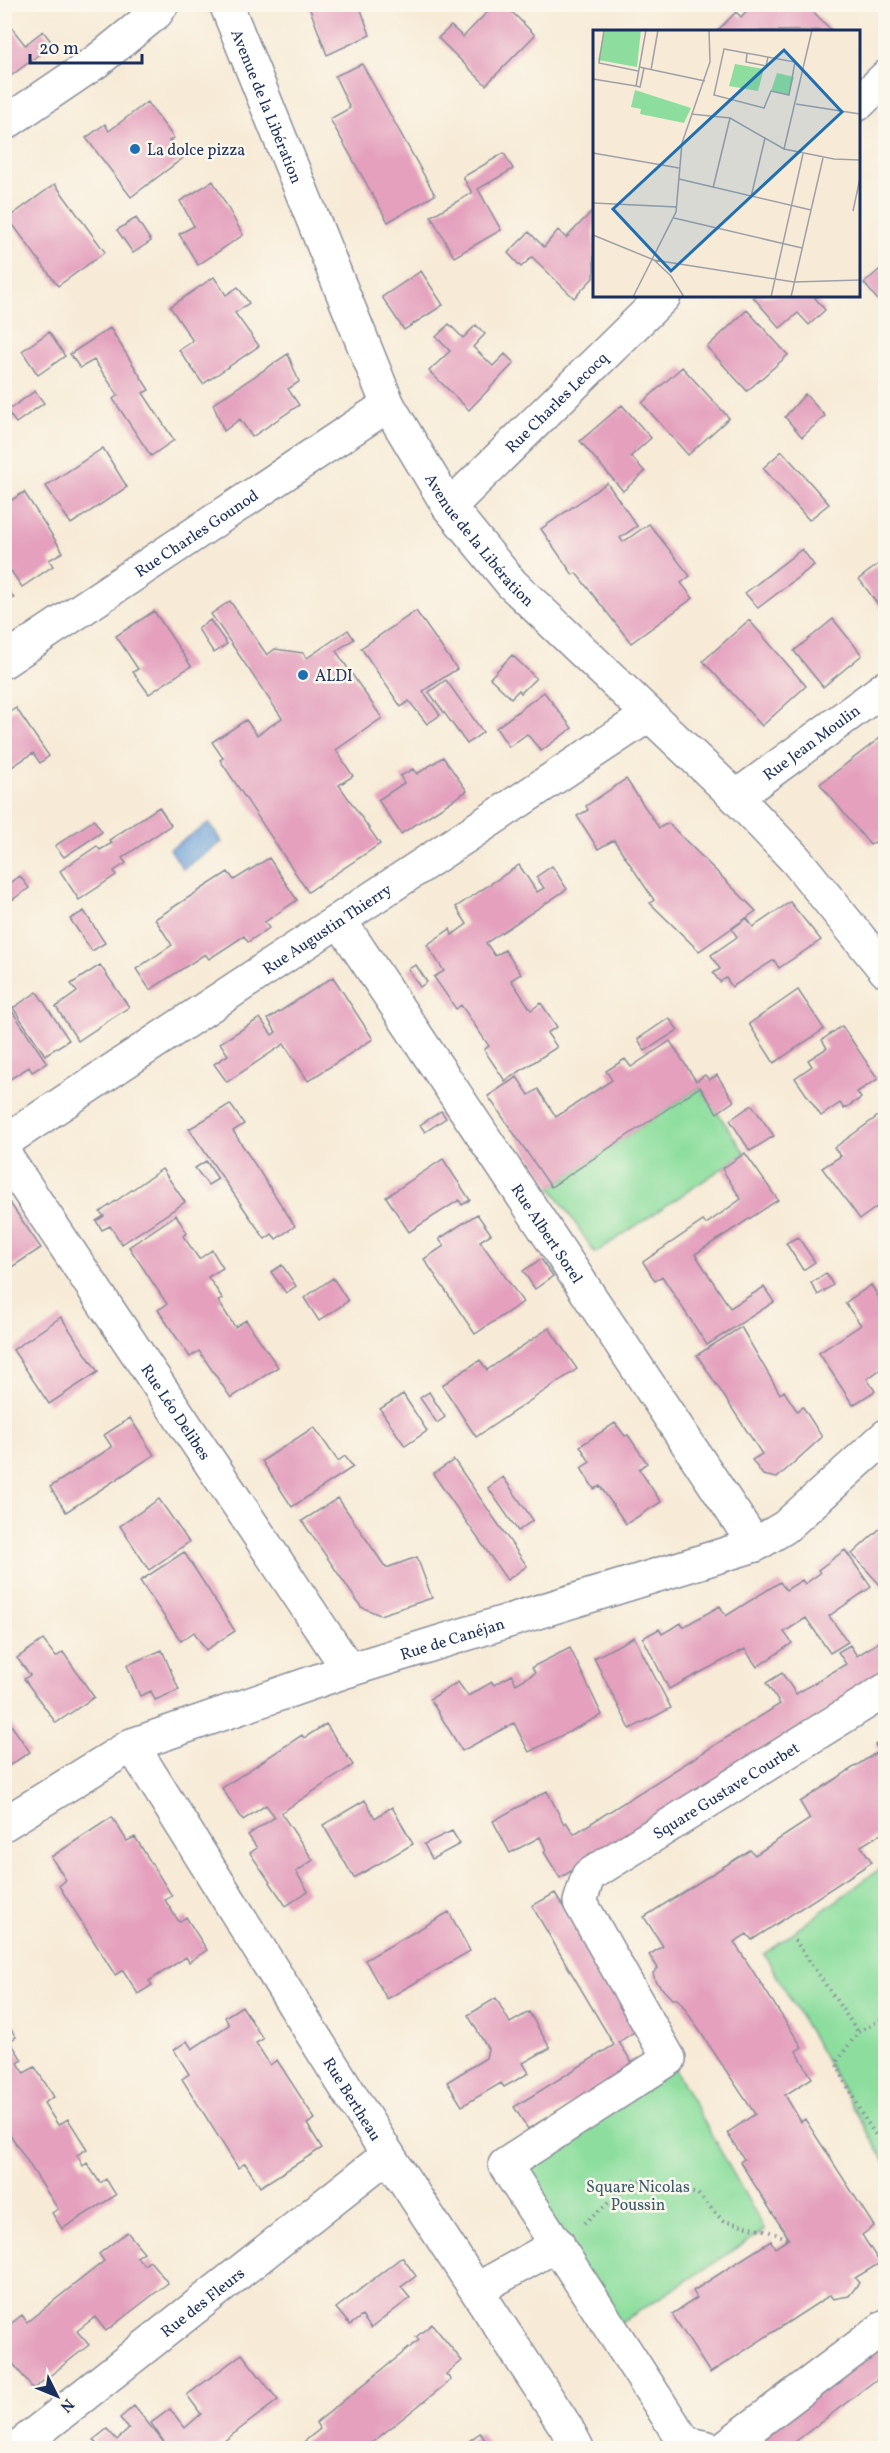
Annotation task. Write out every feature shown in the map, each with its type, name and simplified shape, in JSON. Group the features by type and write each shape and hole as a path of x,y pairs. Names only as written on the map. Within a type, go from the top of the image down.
{"street":[{"path":"4,124 97,61 156,13 162,4"},
{"name":"Avenue de la Libération","path":"226,4 388,405 417,457 449,507 512,584 736,797 796,860 885,971"},
{"path":"860,102 885,77"},
{"name":"Rue Charles Lecocq","path":"449,507 663,297"},
{"name":"Rue Charles Gounod","path":"4,661 388,405"},
{"name":"Rue Jean Moulin","path":"736,797 885,687"},
{"name":"Rue Augustin Thierry","path":"4,1142 649,715"},
{"name":"Rue Albert Sorel","path":"340,921 755,1545"},
{"name":"Rue Léo Delibes","path":"4,1154 349,1670"},
{"name":"Rue de Canéjan","path":"4,1824 132,1745 349,1670 755,1545 785,1527 885,1436"},
{"name":"Square Gustave Courbet","path":"558,2244 505,2165 669,2059 580,1902 588,1876 885,1690"},
{"name":"Rue Bertheau","path":"132,1745 388,2155 478,2289 577,2448"},
{"name":"Rue des Fleurs","path":"16,2448 388,2155"},
{"path":"478,2289 558,2244 685,2443 708,2448"},
{"path":"724,2448 885,2326"}],"path":[{"path":"795,1940 858,2032"},
{"path":"885,2017 858,2032 836,2062 861,2112 885,2150"},
{"path":"558,2244 637,2179 698,2194 723,2221 765,2230 789,2239"}],"green space":[{"path":"700,1087 745,1153 595,1253 551,1187"},
{"path":"885,1865 885,2162 764,1954"},
{"name":"Square Nicolas Poussin","path":"669,2059 765,2230 613,2328 505,2165"}],"water":[{"path":"209,823 222,842 183,869 170,849"}],"building":[{"path":"308,4 359,4 370,35 327,55"},
{"path":"495,4 504,4 535,35 486,85 438,38 451,26 463,37"},
{"path":"753,4 806,4 831,30 718,30 736,12 741,17"},
{"path":"4,18 25,45 43,31 53,44 4,81"},
{"path":"362,64 435,195 388,222 330,119 350,108 335,76"},
{"name":"La dolce pizza","path":"147,102 174,138 169,141 183,158 131,197 86,138 105,124 109,131"},
{"path":"504,153 513,169 478,189 501,230 454,257 431,216 472,193 463,177"},
{"path":"213,181 243,235 198,265 179,234 194,226 180,201"},
{"path":"55,184 105,252 58,286 8,218"},
{"path":"593,210 593,278 574,298 532,257 521,267 508,253 529,232 544,247 558,230 566,238"},
{"path":"136,218 151,241 133,253 117,230"},
{"path":"885,265 885,309 864,283"},
{"path":"421,271 443,305 404,330 382,297"},
{"path":"214,277 226,295 238,287 249,303 235,313 259,346 203,384 179,350 193,341 170,307"},
{"path":"753,297 816,297 815,298 825,310 809,325 798,313 780,328"},
{"path":"747,310 788,355 747,391 707,347"},
{"path":"449,324 463,338 476,325 485,334 473,347 493,366 505,354 514,363 469,410 429,371 450,351 436,337"},
{"path":"110,328 149,390 143,393 174,440 151,456 113,399 118,395 94,360 80,368 70,354"},
{"path":"49,332 65,356 38,375 22,351"},
{"path":"288,354 299,382 288,389 299,405 252,437 240,419 224,431 213,404"},
{"path":"682,367 729,418 688,455 642,403"},
{"path":"35,391 44,403 16,423 7,411"},
{"path":"805,394 825,416 802,437 785,417"},
{"path":"622,405 651,438 631,456 645,472 623,491 580,441"},
{"path":"103,448 127,487 71,524 46,486"},
{"path":"782,451 829,504 809,520 763,468"},
{"path":"607,483 637,526 620,538 623,542 649,524 690,576 681,583 693,598 631,643 576,573 573,575 541,529"},
{"path":"24,492 63,552 49,560 53,566 22,587 4,561 4,505"},
{"path":"802,549 814,565 758,608 745,593"},
{"path":"885,559 885,614 859,579"},
{"path":"4,584 14,598 4,604"},
{"path":"230,601 267,655 275,649 303,653 307,658 348,630 354,639 336,651 382,718 336,750 353,776 339,785 380,844 308,892 220,760 223,758 212,742 246,720 257,735 282,718 211,614"},
{"path":"154,611 191,666 149,694 133,672 138,669 116,636"},
{"path":"416,611 457,669 423,691 440,715 427,724 409,701 401,707 361,648"},
{"path":"833,619 862,655 823,687 794,651"},
{"path":"210,620 227,644 214,653 198,629"},
{"path":"749,620 806,686 762,726 703,661"},
{"path":"512,655 536,678 521,693 519,690 511,698 490,678"},
{"path":"446,680 483,732 467,744 429,692"},
{"path":"544,692 572,728 541,751 527,734 509,747 496,728"},
{"path":"16,708 49,756 40,763 33,753 4,772 4,716"},
{"path":"885,734 885,846 880,839 870,845 820,784"},
{"path":"443,757 467,791 401,834 378,800 404,783 400,776 413,769 417,774"},
{"path":"626,779 659,828 668,823 756,911 699,951 650,903 654,900 614,840 598,849 577,816 588,810 586,806"},
{"path":"159,807 171,825 122,858 126,863 114,871 116,875 79,900 60,871 97,846 100,850 112,843 109,840"},
{"path":"94,820 102,832 64,857 55,846"},
{"path":"269,858 297,900 265,922 269,928 248,942 244,936 209,959 205,954 150,990 136,969 172,945 155,919 228,872 234,880"},
{"path":"519,865 537,892 544,888 536,877 552,866 567,889 486,943 495,956 505,950 521,974 511,980 531,1010 541,1003 557,1027 547,1033 557,1047 505,1081 484,1050 489,1046 461,1005 456,1009 434,977 444,971 427,945 450,929 452,935 467,924 456,907"},
{"path":"20,876 29,888 9,902 4,896 4,886"},
{"path":"790,902 821,940 779,968 774,960 732,987 726,978 720,982 713,973 720,969 711,955 737,937 732,929 747,918 753,927"},
{"path":"84,911 105,943 92,951 70,919"},
{"path":"100,965 129,1007 78,1041 56,1007 77,992 71,984"},
{"path":"416,965 427,982 420,987 408,969"},
{"path":"333,977 373,1039 308,1081 284,1044 227,1082 214,1064 228,1055 220,1043 260,1018 272,1035 276,1032 268,1019"},
{"path":"798,990 824,1029 774,1063 749,1024"},
{"path":"37,992 69,1040 45,1055 13,1008"},
{"path":"10,1008 47,1063 32,1072 29,1067 4,1083 4,1011"},
{"path":"669,1018 678,1030 645,1051 638,1039"},
{"path":"842,1026 878,1079 857,1092 861,1098 844,1109 840,1103 821,1116 795,1078 812,1066 808,1060 827,1048 822,1040"},
{"path":"670,1041 696,1081 705,1075 709,1080 717,1075 734,1101 717,1113 700,1087 551,1187 488,1096 517,1077 529,1095 538,1089 556,1117 612,1080 606,1071 625,1059 631,1067"},
{"path":"230,1104 244,1124 233,1131 295,1226 276,1239 272,1234 265,1239 189,1129"},
{"path":"752,1105 774,1136 750,1151 730,1120"},
{"path":"441,1111 446,1118 425,1132 420,1125"},
{"path":"885,1111 885,1201 860,1219 822,1168 841,1156 834,1148"},
{"path":"745,1153 778,1200 695,1254 730,1308 764,1287 774,1302 707,1345 662,1276 655,1281 643,1262 703,1221 706,1224 741,1199 722,1169"},
{"path":"443,1159 470,1200 462,1205 459,1200 409,1232 386,1197"},
{"path":"206,1161 218,1179 208,1185 195,1168"},
{"path":"162,1169 185,1202 122,1244 110,1226 102,1230 96,1221 104,1216 100,1212"},
{"path":"10,1203 41,1248 4,1272 4,1207"},
{"path":"477,1214 491,1234 480,1241 523,1302 475,1334 424,1259 444,1246 439,1239"},
{"path":"176,1215 187,1233 183,1236 199,1259 212,1250 223,1268 208,1277 223,1299 218,1301 235,1327 246,1320 278,1367 231,1398 199,1351 190,1357 168,1325 158,1310 167,1304 129,1247"},
{"path":"798,1237 815,1262 803,1270 786,1243"},
{"path":"541,1259 553,1276 535,1289 523,1271"},
{"path":"282,1265 296,1286 286,1293 271,1272"},
{"path":"826,1273 833,1285 818,1295 811,1283"},
{"path":"333,1278 348,1301 319,1321 304,1298"},
{"path":"871,1285 880,1299 885,1295 885,1366 867,1379 875,1391 853,1405 819,1353 861,1325 845,1303"},
{"path":"61,1317 98,1372 49,1404 13,1350"},
{"path":"741,1327 780,1394 784,1391 797,1411 803,1407 822,1437 777,1478 763,1475 752,1460 762,1454 697,1355"},
{"path":"549,1328 577,1369 476,1437 442,1385 480,1360 487,1370"},
{"path":"429,1392 445,1417 437,1423 420,1398"},
{"path":"403,1394 427,1431 405,1446 380,1409"},
{"path":"130,1418 154,1455 66,1512 50,1487 112,1447 104,1435"},
{"path":"615,1423 625,1436 628,1435 647,1463 639,1469 661,1502 626,1524 600,1486 594,1489 581,1468 590,1462 580,1446"},
{"path":"314,1427 338,1461 345,1456 353,1467 292,1507 262,1461"},
{"path":"454,1460 527,1566 507,1580 433,1474"},
{"path":"503,1477 533,1520 518,1531 488,1488"},
{"path":"338,1498 386,1568 417,1557 432,1598 380,1615 361,1607 302,1521"},
{"path":"159,1499 189,1542 149,1570 120,1526"},
{"path":"885,1524 885,1584 882,1587 852,1554"},
{"path":"845,1550 871,1587 829,1616 848,1642 830,1653 806,1618 784,1632 792,1643 757,1667 745,1649 669,1689 643,1638 659,1629 662,1634 681,1623 683,1627 720,1606 726,1616 780,1582 786,1590 802,1580 805,1584 820,1573 818,1570"},
{"path":"184,1552 235,1631 206,1650 194,1632 181,1641 140,1581"},
{"path":"634,1637 671,1708 630,1729 594,1658"},
{"path":"885,1638 885,1675 560,1878 544,1852 546,1850 540,1837 510,1853 493,1821 547,1791 564,1824 566,1822 574,1834 780,1704 766,1683 782,1673 796,1694 846,1664 838,1652 850,1645 857,1656"},
{"path":"43,1640 56,1657 63,1652 94,1697 56,1723 24,1679 30,1675 17,1658"},
{"path":"570,1648 602,1715 529,1752 514,1723 462,1751 430,1699 458,1682 468,1696 492,1682 494,1685 512,1675 516,1684 535,1673 532,1667"},
{"path":"162,1650 179,1690 155,1700 151,1691 140,1696 127,1665"},
{"path":"4,1715 30,1752 4,1769"},
{"path":"326,1724 353,1765 281,1813 313,1860 296,1872 308,1891 286,1906 250,1853 257,1848 248,1835 275,1817 266,1805 243,1820 222,1788 302,1735 304,1738"},
{"path":"885,1738 885,1831 861,1846 872,1862 752,1940 747,1934 734,1942 802,2047 796,2051 812,2078 785,2095 801,2122 805,2119 874,2226 862,2235 880,2263 855,2278 859,2283 849,2296 833,2299 830,2295 710,2373 672,2314 697,2298 693,2291 730,2267 771,2241 775,2248 789,2239 740,2162 744,2159 727,2133 755,2114 681,2003 677,1999 672,1999 655,1981 653,1973 658,1968 649,1955 663,1946 644,1917 750,1850 755,1855 810,1819 800,1802 879,1751 875,1745"},
{"path":"365,1800 375,1818 392,1807 413,1844 354,1878 323,1825"},
{"path":"112,1817 127,1841 135,1837 172,1896 165,1900 179,1922 186,1917 207,1950 189,1962 186,1957 149,1981 152,1985 138,1994 123,1970 115,1975 59,1886 66,1880 51,1857"},
{"path":"452,1831 460,1844 432,1859 424,1844"},
{"path":"555,1893 637,2030 619,2042 634,2066 528,2129 514,2107 614,2045 532,1906"},
{"path":"449,1912 470,1951 387,1999 365,1960"},
{"path":"496,1998 510,2023 529,2012 550,2048 523,2063 529,2073 504,2087 501,2083 462,2106 447,2082 486,2058 488,2049 468,2015"},
{"path":"242,2006 263,2039 256,2043 270,2065 277,2060 315,2119 307,2124 322,2148 260,2187 245,2163 238,2168 182,2079 189,2074 174,2050 187,2041 192,2049 229,2025 225,2017"},
{"path":"4,2019 16,2037 10,2041 22,2060 18,2063 24,2073 35,2067 54,2097 44,2103 58,2125 68,2119 87,2149 77,2155 83,2166 87,2163 100,2183 106,2179 116,2195 62,2229 52,2213 58,2209 4,2125"},
{"path":"127,2232 144,2252 137,2257 144,2265 150,2261 168,2283 106,2331 95,2317 77,2331 89,2345 33,2389 4,2352 4,2329 22,2315 27,2322 104,2261 99,2254"},
{"path":"402,2257 416,2276 401,2287 410,2298 371,2328 362,2316 350,2325 336,2308"},
{"path":"432,2324 462,2361 446,2374 451,2380 365,2448 296,2448 320,2429 316,2423 419,2340 416,2337"},
{"path":"885,2340 885,2373 787,2448 743,2448"},
{"path":"242,2354 278,2400 215,2448 100,2448 93,2440 107,2429 117,2440 129,2429 120,2418 134,2406 166,2445 151,2423 170,2409 185,2428 201,2414 187,2395"},
{"path":"480,2433 491,2448 459,2448"}],"place":[{"name":"La dolce pizza","path":"135,149"},
{"name":"ALDI","path":"303,675"}]}
